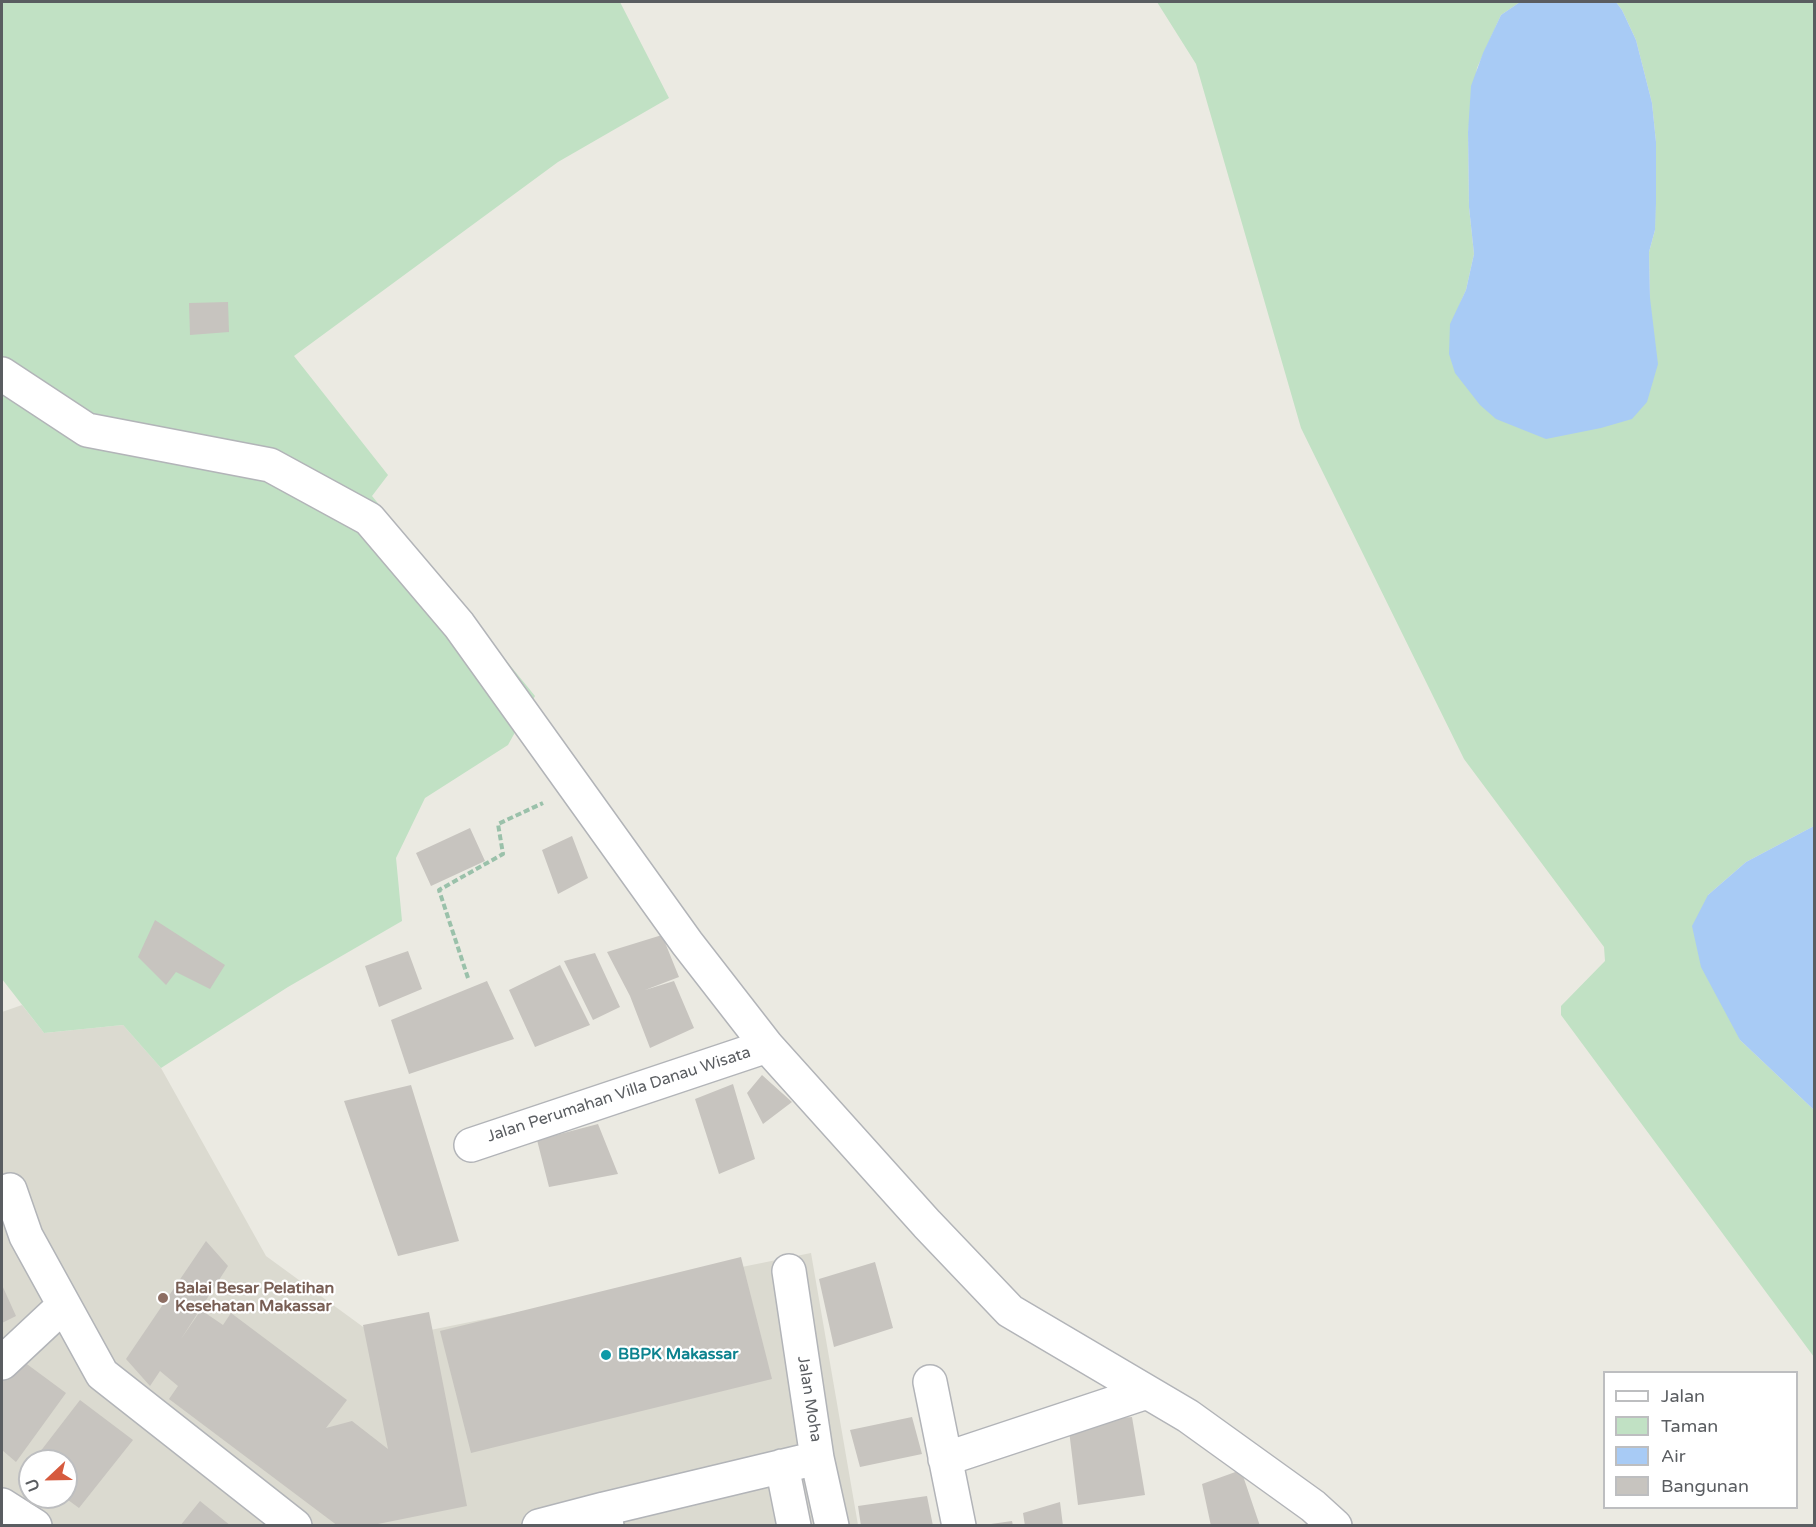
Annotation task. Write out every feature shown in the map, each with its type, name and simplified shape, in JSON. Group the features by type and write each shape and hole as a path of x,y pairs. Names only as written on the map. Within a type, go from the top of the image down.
{"street":[{"path":"2,374 87,430 270,465 369,519 459,625 687,943 767,1046 927,1224 1010,1311 1198,1423 1313,1506 1335,1526"},
{"name":"Jalan Perumahan Villa Danau Wisata","path":"471,1145 767,1046"},
{"path":"10,1190 26,1236 102,1374 295,1526"},
{"name":"Jalan Moha","path":"789,1271 818,1458 832,1526"},
{"path":"2,1363 64,1305"},
{"path":"930,1382 959,1526"},
{"path":"945,1459 1147,1392"},
{"path":"539,1526 606,1517 782,1466 818,1458"},
{"path":"782,1466 794,1526"},
{"path":"2,1505 35,1526"}],"path":[{"path":"468,978 439,890 503,854 498,824 576,787"}],"shaded area":[{"name":"Balai Besar Pelatihan Kesehatan Makassar","path":"22,1005 44,1033 123,1025 161,1068 266,1256 381,1340 811,1253 858,1525 2,1525 2,1012"}],"green space":[{"path":"2,2 620,2 669,98 558,162 294,356 388,475 372,496 535,696 508,745 425,798 396,858 402,921 288,987 161,1068 123,1025 44,1033 2,979"},
{"path":"1157,2 1520,2 1501,15 1477,68 1468,132 1469,207 1474,254 1466,290 1459,306 1650,298 1649,252 1655,230 1656,142 1652,103 1636,40 1616,2 1814,2 1814,826 1746,862 1708,895 1740,1040 1814,1110 1814,1357 1561,1015 1561,1006 1605,961 1604,947 1464,759 1301,428 1196,64"}],"water":[{"path":"1520,2 1616,2 1636,40 1652,103 1656,142 1655,230 1649,252 1650,298 1658,364 1647,402 1632,419 1546,439 1496,419 1480,405 1455,373 1449,354 1450,324 1466,290 1474,254 1469,207 1468,132 1471,86 1501,15"},
{"path":"1814,826 1814,1110 1740,1040 1701,967 1692,926 1708,895 1746,862"}],"building":[{"path":"228,302 229,332 190,335 189,303"},
{"path":"470,828 485,861 431,886 416,853"},
{"path":"572,836 588,878 558,894 542,850"},
{"path":"155,920 225,965 210,989 176,972 166,985 138,957"},
{"path":"662,935 679,977 645,990 674,981 694,1028 650,1048 630,996 607,952"},
{"path":"408,951 422,989 379,1007 365,966"},
{"path":"595,953 620,1007 593,1020 564,961"},
{"path":"560,965 590,1025 535,1047 509,990"},
{"path":"487,981 514,1039 409,1074 391,1020"},
{"path":"762,1075 792,1102 763,1124 747,1093"},
{"path":"733,1084 755,1159 719,1174 695,1099"},
{"path":"411,1085 459,1241 398,1256 344,1101"},
{"path":"598,1124 618,1174 549,1187 537,1140"},
{"path":"206,1241 228,1266 181,1339 201,1310 223,1325 231,1313 347,1400 326,1428 352,1421 388,1449 363,1325 429,1312 467,1506 368,1526 338,1526 169,1399 178,1386 160,1371 150,1386 126,1359"},
{"name":"BBPK Makassar","path":"741,1257 772,1379 471,1453 440,1331"},
{"path":"875,1262 893,1328 834,1347 819,1279"},
{"path":"2,1285 16,1316 2,1323"},
{"path":"16,1356 66,1393 25,1449 18,1449 16,1462 2,1450 2,1377"},
{"path":"80,1400 133,1440 79,1508 78,1449 42,1449"},
{"path":"912,1417 922,1454 860,1467 850,1430"},
{"path":"1132,1417 1145,1495 1078,1505 1068,1422"},
{"path":"1241,1470 1260,1526 1211,1526 1202,1484"},
{"path":"927,1496 933,1526 861,1526 858,1506"},
{"path":"200,1501 231,1526 180,1526"},
{"path":"1060,1502 1063,1526 1025,1526 1023,1513"},
{"path":"1012,1521 1013,1526 992,1526 991,1524"}],"place":[{"name":"Balai Besar Pelatihan Kesehatan Makassar","path":"163,1298"},
{"name":"BBPK Makassar","path":"606,1355"}]}
